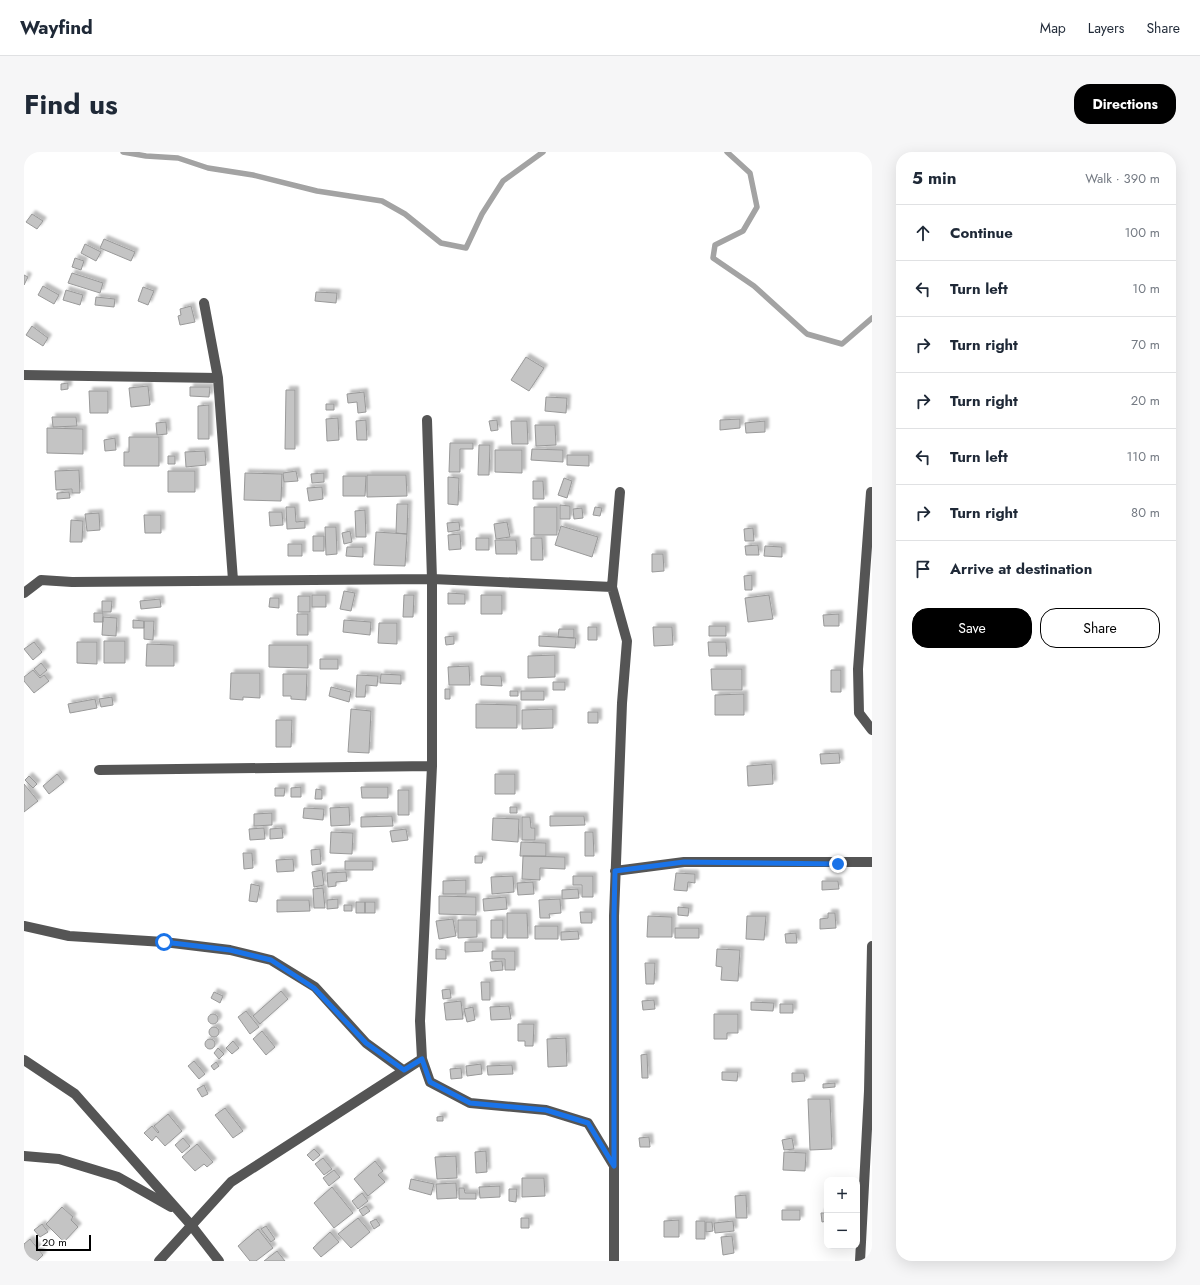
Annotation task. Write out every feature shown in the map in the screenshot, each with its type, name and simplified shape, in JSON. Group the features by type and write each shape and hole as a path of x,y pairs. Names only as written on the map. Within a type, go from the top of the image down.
{"street":[{"path":"204,303 218,378 233,580"},
{"path":"24,375 218,378"},
{"path":"427,420 432,579 432,766 420,1021 422,1059 430,1082 470,1103 546,1110 588,1123 614,1166"},
{"path":"614,1261 614,916 622,703 627,641 612,588 620,492"},
{"path":"871,492 858,669 859,713 872,730"},
{"path":"24,594 41,580 72,582 432,579 612,588"},
{"path":"861,627 872,627"},
{"path":"99,770 432,766"},
{"path":"615,871 684,862 872,862"},
{"path":"24,926 69,936 164,942 230,950 271,960 314,988 366,1043 404,1070"},
{"path":"860,1261 871,1091 872,946"},
{"path":"159,1261 232,1182 422,1059"},
{"path":"24,1060 75,1094 180,1212 219,1261"},
{"path":"24,1156 59,1159 118,1177 180,1212"}],"building":[{"path":"32,214 43,221 37,229 26,222"},
{"path":"104,239 135,252 131,261 100,248"},
{"path":"85,244 101,252 96,261 81,253"},
{"path":"75,258 84,261 81,270 72,267"},
{"path":"72,273 103,283 100,293 68,283"},
{"path":"24,275 28,277 24,285"},
{"path":"43,286 59,295 54,304 38,295"},
{"path":"143,287 154,291 148,305 138,301"},
{"path":"66,290 83,295 80,305 63,300"},
{"path":"316,292 337,293 336,303 315,301"},
{"path":"96,297 115,299 114,307 95,305"},
{"path":"191,306 195,322 180,325 178,316 181,315 180,309"},
{"path":"32,326 48,338 43,346 26,335"},
{"path":"526,357 544,368 529,391 511,380"},
{"path":"68,383 68,389 61,390 61,384"},
{"path":"148,386 150,405 131,407 129,388"},
{"path":"190,387 210,387 209,397 190,396"},
{"path":"286,390 295,390 295,449 285,449"},
{"path":"89,391 108,391 108,413 90,413"},
{"path":"364,392 366,412 358,413 357,402 348,403 347,394"},
{"path":"546,397 567,398 566,413 545,411"},
{"path":"326,404 334,404 334,410 326,410"},
{"path":"209,405 209,439 198,439 198,406"},
{"path":"52,417 76,417 77,426 53,427"},
{"path":"338,418 339,440 327,441 326,419"},
{"path":"740,419 740,428 720,430 720,420"},
{"path":"366,420 367,440 357,440 356,421"},
{"path":"497,420 498,430 491,431 489,421"},
{"path":"511,421 527,421 528,444 512,444"},
{"path":"765,421 765,432 746,433 745,423"},
{"path":"166,422 167,434 157,435 156,423"},
{"path":"535,425 555,425 556,445 536,446"},
{"path":"47,428 83,429 83,454 47,453"},
{"path":"129,437 159,437 159,466 124,466 124,452 129,452"},
{"path":"115,438 116,450 105,451 104,440"},
{"path":"450,443 473,443 473,449 460,449 460,472 449,472"},
{"path":"479,445 490,445 489,475 478,475"},
{"path":"532,449 563,450 563,462 531,460"},
{"path":"495,450 522,450 522,473 495,472"},
{"path":"205,451 206,465 186,467 185,452"},
{"path":"567,455 589,455 589,466 567,465"},
{"path":"168,456 175,456 175,464 168,464"},
{"path":"79,470 80,493 72,493 72,489 56,490 55,471"},
{"path":"168,471 195,471 195,492 168,492"},
{"path":"296,471 298,481 284,482 283,473"},
{"path":"245,473 282,474 281,501 244,500"},
{"path":"324,473 324,482 312,483 311,474"},
{"path":"367,475 406,475 407,496 367,497"},
{"path":"343,476 366,476 365,496 343,496"},
{"path":"448,477 459,478 458,505 448,504"},
{"path":"564,478 572,481 567,498 558,495"},
{"path":"533,481 543,481 544,499 533,499"},
{"path":"322,487 323,499 309,501 307,488"},
{"path":"69,492 70,498 57,499 57,493"},
{"path":"397,504 408,504 407,534 396,533"},
{"path":"560,505 570,506 570,519 560,519"},
{"path":"286,507 295,507 296,522 305,521 305,528 287,529"},
{"path":"534,507 557,507 557,535 534,535"},
{"path":"595,507 602,508 600,516 593,515"},
{"path":"582,508 583,518 574,519 573,509"},
{"path":"365,510 366,537 356,537 355,511"},
{"path":"269,512 282,512 283,525 270,526"},
{"path":"99,513 100,530 87,531 85,514"},
{"path":"144,515 161,515 161,533 145,533"},
{"path":"71,520 83,521 82,542 70,542"},
{"path":"459,522 460,530 448,532 447,523"},
{"path":"507,522 510,537 496,539 494,524"},
{"path":"561,526 598,537 592,557 555,545"},
{"path":"325,527 336,527 337,554 326,555"},
{"path":"753,528 754,541 745,541 744,529"},
{"path":"350,531 352,542 344,544 342,533"},
{"path":"376,532 407,534 405,566 374,565"},
{"path":"460,534 461,549 449,550 448,535"},
{"path":"313,536 324,536 324,551 313,551"},
{"path":"476,538 489,538 489,550 476,550"},
{"path":"531,538 542,538 543,560 531,560"},
{"path":"495,540 516,540 517,554 496,554"},
{"path":"288,544 302,544 302,556 288,556"},
{"path":"758,545 759,555 746,555 745,546"},
{"path":"765,546 782,547 782,557 764,556"},
{"path":"347,547 363,547 363,557 346,556"},
{"path":"652,554 663,554 664,571 652,572"},
{"path":"752,575 752,590 745,590 744,576"},
{"path":"344,591 355,593 351,611 340,609"},
{"path":"448,593 465,594 465,604 448,604"},
{"path":"312,595 326,595 326,607 312,607"},
{"path":"404,595 414,595 413,617 403,617"},
{"path":"481,595 502,595 502,614 481,614"},
{"path":"769,595 773,619 748,622 745,598"},
{"path":"298,596 310,596 310,612 298,612"},
{"path":"270,598 279,598 279,608 269,607"},
{"path":"160,599 161,607 141,609 140,601"},
{"path":"102,601 112,601 111,612 102,612"},
{"path":"94,613 103,613 103,622 94,622"},
{"path":"297,614 308,614 308,635 297,635"},
{"path":"839,614 839,626 824,626 823,615"},
{"path":"103,617 117,618 116,636 102,635"},
{"path":"133,620 144,621 144,628 133,628"},
{"path":"344,620 371,622 370,635 343,632"},
{"path":"144,621 154,621 153,640 144,639"},
{"path":"379,623 397,623 397,644 378,643"},
{"path":"709,626 726,626 726,636 709,636"},
{"path":"588,627 597,627 597,640 588,640"},
{"path":"653,627 672,627 673,645 654,646"},
{"path":"559,629 574,629 574,638 558,637"},
{"path":"454,636 454,644 446,645 445,637"},
{"path":"539,636 576,638 575,648 539,646"},
{"path":"104,641 125,641 125,663 104,663"},
{"path":"34,642 42,652 33,660 24,649"},
{"path":"77,642 97,642 97,664 77,663"},
{"path":"708,642 726,642 727,656 709,656"},
{"path":"147,644 174,645 174,666 146,666"},
{"path":"269,645 308,645 308,668 269,667"},
{"path":"555,655 555,677 528,678 528,656"},
{"path":"320,659 338,659 338,669 320,669"},
{"path":"41,663 47,670 40,676 34,669"},
{"path":"469,666 470,685 449,685 448,667"},
{"path":"711,669 742,669 742,690 712,690"},
{"path":"33,670 40,678 44,675 49,681 34,693 24,681 24,677"},
{"path":"831,670 841,670 841,692 831,692"},
{"path":"231,673 260,673 260,698 243,697 243,700 230,699"},
{"path":"283,674 307,674 306,700 291,699 291,696 283,696"},
{"path":"381,674 401,675 401,684 380,683"},
{"path":"357,675 378,676 377,686 366,685 365,697 356,697"},
{"path":"481,676 501,676 502,686 481,685"},
{"path":"553,682 565,682 565,690 553,690"},
{"path":"331,687 351,692 349,702 329,696"},
{"path":"445,689 450,689 450,699 445,699"},
{"path":"510,691 518,691 518,696 510,696"},
{"path":"521,691 544,691 544,700 521,700"},
{"path":"744,694 744,715 715,715 715,695"},
{"path":"112,697 113,705 101,707 99,699"},
{"path":"95,699 97,708 70,713 68,704"},
{"path":"476,704 517,705 517,728 476,728"},
{"path":"351,709 371,711 369,753 348,752"},
{"path":"553,709 553,728 522,729 522,710"},
{"path":"588,712 598,712 598,723 588,723"},
{"path":"276,720 292,720 291,747 276,747"},
{"path":"839,753 840,763 821,764 820,754"},
{"path":"772,764 773,784 748,786 747,766"},
{"path":"57,774 64,782 49,794 43,786"},
{"path":"495,774 515,774 515,794 495,794"},
{"path":"29,776 37,784 33,788 25,780"},
{"path":"24,784 38,801 24,812"},
{"path":"301,787 301,797 291,797 291,788"},
{"path":"361,787 388,787 388,798 362,798"},
{"path":"275,788 285,788 284,796 275,796"},
{"path":"316,789 322,790 322,799 315,799"},
{"path":"398,790 409,790 409,815 398,815"},
{"path":"349,807 350,825 331,826 330,808"},
{"path":"510,807 517,807 517,813 510,813"},
{"path":"304,808 324,809 323,820 303,818"},
{"path":"272,813 272,825 254,826 254,814"},
{"path":"392,816 393,826 361,827 361,817"},
{"path":"550,816 584,816 585,825 550,826"},
{"path":"522,817 530,817 531,828 535,828 535,840 522,840"},
{"path":"493,818 519,819 518,842 492,840"},
{"path":"264,828 265,839 250,840 249,829"},
{"path":"282,828 283,838 270,839 270,829"},
{"path":"406,829 408,840 392,842 390,831"},
{"path":"331,832 353,833 352,854 330,853"},
{"path":"585,832 593,832 594,856 585,856"},
{"path":"521,842 546,843 546,856 520,856"},
{"path":"320,849 321,864 312,865 311,850"},
{"path":"243,853 252,853 253,868 244,869"},
{"path":"475,856 483,856 482,863 475,863"},
{"path":"523,856 565,857 565,869 540,868 540,880 522,879"},
{"path":"293,859 294,871 277,872 276,860"},
{"path":"345,861 373,861 373,870 345,870"},
{"path":"322,870 324,885 314,887 312,872"},
{"path":"346,872 347,881 336,882 336,886 328,887 327,873"},
{"path":"676,873 695,874 695,883 688,882 687,891 674,890"},
{"path":"513,876 514,892 492,894 491,877"},
{"path":"573,876 593,876 593,897 582,897 582,885 573,885"},
{"path":"466,880 466,894 443,894 443,881"},
{"path":"822,881 838,881 839,889 822,890"},
{"path":"533,882 534,894 518,895 517,883"},
{"path":"251,884 260,886 257,902 249,901"},
{"path":"323,888 325,908 314,908 313,889"},
{"path":"578,889 579,898 562,899 562,890"},
{"path":"439,896 476,897 476,915 439,914"},
{"path":"506,897 507,909 484,911 483,899"},
{"path":"338,899 338,908 327,909 327,900"},
{"path":"560,899 561,913 549,914 550,918 540,918 539,900"},
{"path":"277,900 309,900 310,911 277,912"},
{"path":"356,902 365,902 365,913 356,913"},
{"path":"365,902 375,902 375,913 365,913"},
{"path":"344,905 352,905 352,911 344,911"},
{"path":"678,907 689,908 688,916 678,915"},
{"path":"580,912 592,912 592,923 581,923"},
{"path":"507,913 527,913 528,938 507,938"},
{"path":"828,913 835,913 836,928 820,929 820,919 828,918"},
{"path":"648,916 672,917 672,937 647,937"},
{"path":"747,916 766,916 764,940 746,939"},
{"path":"453,919 456,936 439,939 436,921"},
{"path":"458,920 477,920 477,937 458,938"},
{"path":"491,920 503,920 503,938 491,938"},
{"path":"535,926 558,926 558,939 535,939"},
{"path":"675,928 699,928 699,938 675,938"},
{"path":"578,931 579,939 561,940 561,932"},
{"path":"796,933 797,943 786,943 785,934"},
{"path":"465,942 483,942 483,951 465,952"},
{"path":"436,949 446,950 446,959 436,959"},
{"path":"717,949 740,950 738,981 721,980 722,967 716,966"},
{"path":"492,951 515,951 515,970 505,970 505,959 492,959"},
{"path":"502,961 503,970 491,971 490,962"},
{"path":"645,963 655,963 654,984 646,984"},
{"path":"481,982 490,982 490,1000 482,1000"},
{"path":"450,989 451,998 443,999 442,990"},
{"path":"281,991 288,999 260,1024 253,1016"},
{"path":"214,992 223,996 220,1003 211,998"},
{"path":"654,1000 655,1009 643,1010 642,1001"},
{"path":"461,1001 463,1019 446,1020 444,1003"},
{"path":"751,1002 774,1003 773,1011 751,1010"},
{"path":"780,1004 793,1004 793,1013 780,1013"},
{"path":"509,1006 511,1019 491,1020 490,1007"},
{"path":"473,1007 475,1020 467,1022 464,1009"},
{"path":"246,1011 259,1027 250,1034 238,1017"},
{"path":"211,1014 215,1014 218,1019 215,1024 211,1024 208,1021 208,1017"},
{"path":"714,1014 738,1014 738,1033 727,1033 727,1039 714,1039"},
{"path":"518,1024 534,1024 533,1046 525,1046 525,1041 518,1041"},
{"path":"212,1027 216,1027 219,1032 216,1037 212,1037 209,1034 209,1030"},
{"path":"262,1031 275,1047 266,1055 253,1039"},
{"path":"566,1038 567,1066 548,1067 547,1039"},
{"path":"208,1039 212,1039 215,1044 212,1049 208,1049 205,1046 205,1042"},
{"path":"233,1041 239,1048 232,1054 226,1048"},
{"path":"218,1048 224,1054 219,1059 214,1053"},
{"path":"647,1054 648,1078 642,1078 641,1055"},
{"path":"194,1061 205,1074 199,1079 188,1066"},
{"path":"216,1062 219,1066 214,1070 211,1066"},
{"path":"481,1064 482,1074 467,1076 466,1066"},
{"path":"512,1065 513,1074 488,1075 487,1066"},
{"path":"461,1068 462,1078 451,1079 450,1069"},
{"path":"722,1072 738,1072 737,1081 722,1080"},
{"path":"792,1073 804,1073 805,1081 792,1082"},
{"path":"835,1083 835,1087 823,1088 823,1084"},
{"path":"204,1085 208,1094 202,1097 197,1089"},
{"path":"808,1099 830,1099 832,1149 810,1150"},
{"path":"225,1108 243,1131 233,1138 215,1115"},
{"path":"168,1114 182,1131 165,1146 156,1136 152,1141 144,1133 152,1126 158,1133 159,1132 154,1126"},
{"path":"443,1116 443,1121 437,1121 437,1117"},
{"path":"649,1137 650,1147 640,1147 639,1138"},
{"path":"183,1138 190,1146 182,1153 175,1145"},
{"path":"792,1138 794,1149 784,1150 782,1140"},
{"path":"197,1144 213,1162 207,1167 204,1164 195,1171 182,1157"},
{"path":"314,1149 320,1155 313,1161 307,1155"},
{"path":"486,1151 487,1172 476,1173 475,1152"},
{"path":"784,1152 806,1153 805,1171 783,1170"},
{"path":"456,1156 457,1178 437,1179 435,1157"},
{"path":"323,1158 332,1169 324,1175 315,1164"},
{"path":"375,1161 383,1171 378,1175 385,1182 368,1196 354,1179"},
{"path":"334,1170 340,1177 329,1186 323,1178"},
{"path":"522,1178 544,1178 545,1196 522,1197"},
{"path":"411,1179 434,1184 431,1195 409,1189"},
{"path":"456,1183 457,1198 437,1199 436,1184"},
{"path":"500,1186 500,1197 480,1198 479,1187"},
{"path":"332,1187 353,1213 334,1228 314,1203"},
{"path":"459,1188 464,1188 465,1193 476,1193 476,1199 459,1199"},
{"path":"509,1189 517,1189 516,1202 509,1201"},
{"path":"362,1193 368,1201 358,1209 352,1201"},
{"path":"746,1195 747,1218 736,1218 735,1196"},
{"path":"366,1206 370,1211 363,1216 359,1210"},
{"path":"62,1207 73,1217 71,1220 78,1227 64,1242 46,1224"},
{"path":"782,1210 800,1210 800,1220 782,1220"},
{"path":"821,1213 824,1213 824,1222 822,1222"},
{"path":"358,1218 370,1232 351,1248 338,1234"},
{"path":"521,1218 529,1218 529,1228 521,1228"},
{"path":"376,1219 380,1225 374,1229 370,1222"},
{"path":"679,1220 679,1237 664,1237 664,1221"},
{"path":"696,1221 705,1221 705,1239 696,1239"},
{"path":"733,1221 734,1231 715,1233 714,1223"},
{"path":"706,1222 712,1222 713,1231 706,1232"},
{"path":"42,1224 48,1232 40,1237 34,1230"},
{"path":"266,1226 275,1239 271,1242 261,1229"},
{"path":"258,1229 273,1248 256,1261 250,1261 238,1246"},
{"path":"330,1232 339,1242 321,1257 313,1248"},
{"path":"732,1236 734,1253 723,1255 721,1237"},
{"path":"30,1239 43,1255 37,1261 24,1261 24,1244"},
{"path":"277,1251 285,1261 264,1261"}],"waterway":[{"path":"123,152 146,156 178,158 208,168 253,175 317,191 382,201 405,214 441,243 466,248 482,214 503,181 543,152"},
{"path":"727,152 750,173 757,207 743,231 715,245 713,258 754,286 807,334 842,344 872,318"}],"route":[{"path":"164,942 230,950 271,960 314,988 341,1014 366,1043 404,1070 422,1059 430,1082 470,1103 546,1110 588,1123 614,1166 615,871 684,862 838,864"}]}
